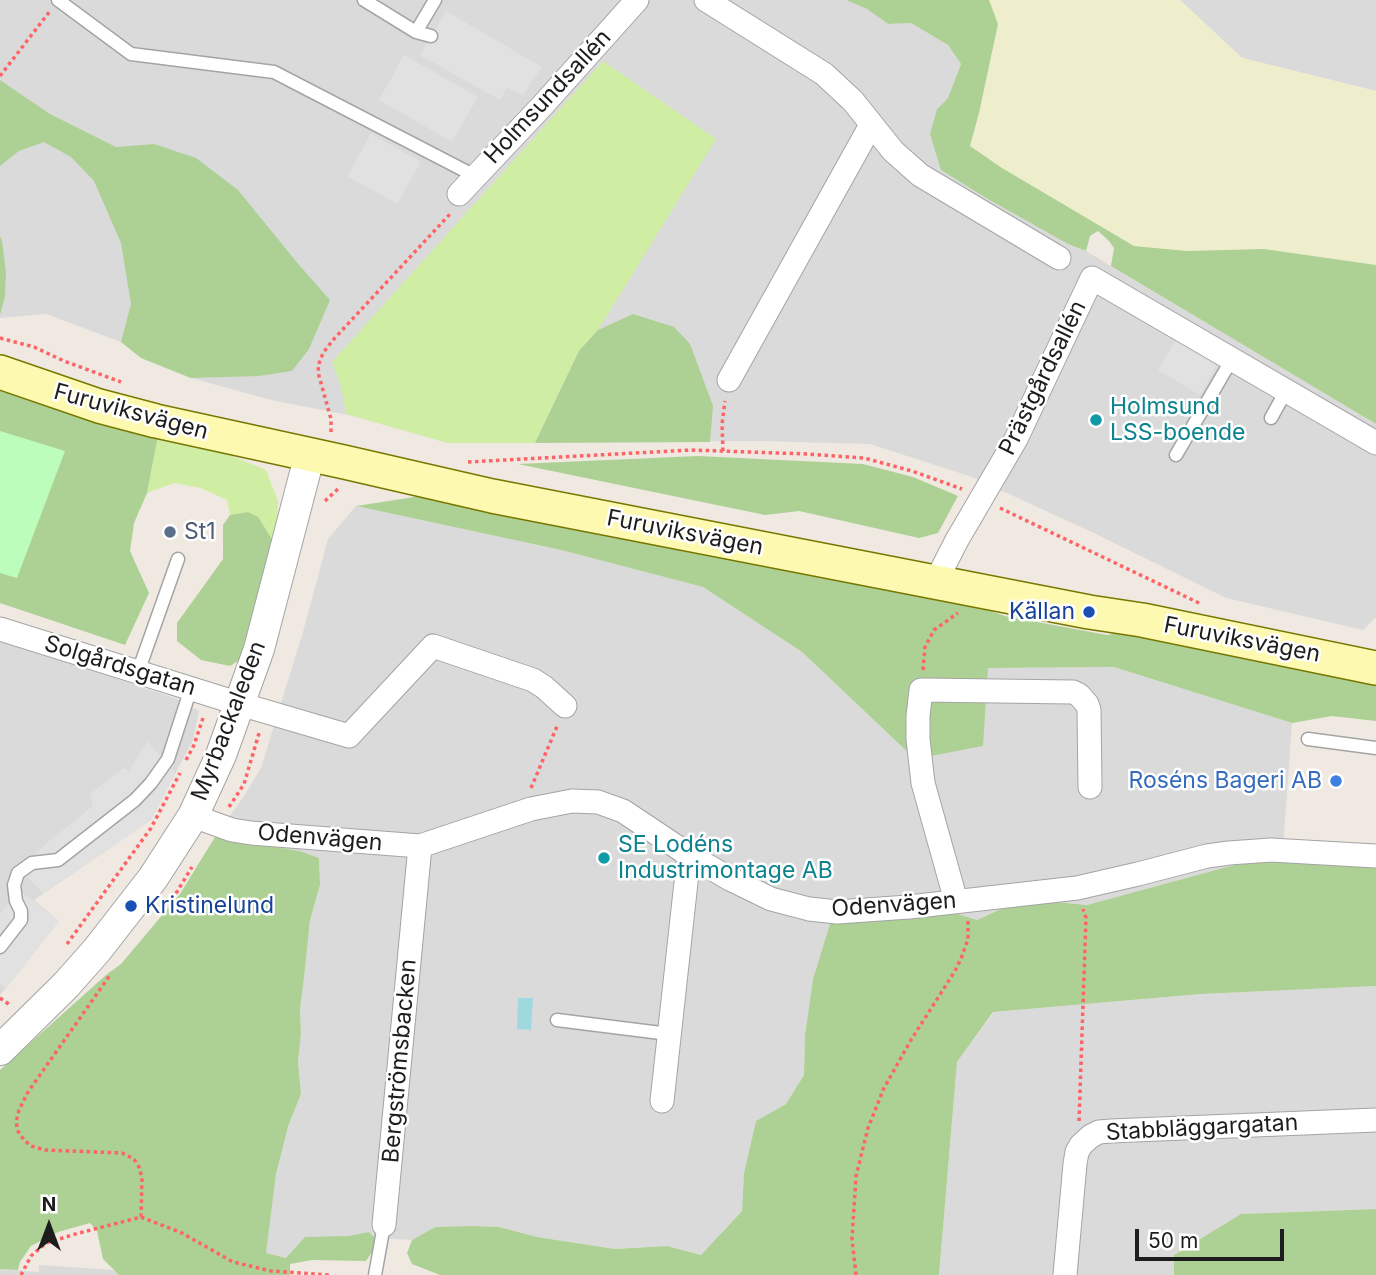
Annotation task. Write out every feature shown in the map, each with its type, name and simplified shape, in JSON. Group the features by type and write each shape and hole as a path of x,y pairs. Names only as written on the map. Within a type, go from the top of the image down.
{"main road":[{"name":"Furuviksvägen","path":"0,372 99,406 145,418 321,439 492,496 1088,612 1142,620 1376,668"}],"street":[{"name":"Holmsundsallén","path":"459,194 637,0"},
{"path":"706,0 824,74 853,101 893,151 920,175 1059,258"},
{"path":"729,380 871,125"},
{"name":"Prästgårdsallén","path":"936,581 1016,439 1092,278 1376,443"},
{"name":"Myrbackaleden","path":"0,1050 66,985 97,950 153,878 193,816 221,755 259,649 321,439"},
{"name":"Solgårdsgatan","path":"0,629 138,672 189,693 240,704 349,736 433,646 533,680 565,706"},
{"path":"956,901 923,783 918,739 921,690 1073,692 1079,695 1089,710 1090,787"},
{"name":"Odenvägen","path":"193,816 232,830 420,846 531,809 572,801 588,801 608,804 623,811 689,856 771,899 809,909 858,912 1077,888 1229,853 1271,850 1376,856"},
{"name":"Bergströmsbacken","path":"384,1225 420,846"},
{"path":"662,1101 689,856"},
{"name":"Stabbläggargatan","path":"1065,1275 1077,1152 1085,1139 1099,1132 1376,1120"}],"lane":[{"path":"58,0 131,54 274,72 475,176"},
{"path":"364,0 416,32 431,36"},
{"path":"416,32 435,0"},
{"path":"1176,455 1232,359"},
{"path":"1270,418 1286,391"},
{"path":"138,672 178,559"},
{"path":"0,947 21,920 14,886 18,873 32,863 58,860 135,800 168,759 189,693"},
{"path":"1308,739 1376,748"},
{"path":"557,1020 669,1034"},
{"name":"Bergströmsbacken","path":"375,1275 384,1225"}],"path":[{"path":"0,76 58,0"},
{"path":"321,439 331,419 318,376 318,366 323,353 461,202 459,194"},
{"path":"0,338 34,347 126,384"},
{"path":"723,451 722,424 729,380"},
{"path":"321,439 340,434"},
{"path":"465,462 691,450 864,458 938,479 1208,606"},
{"path":"921,690 925,647 934,630 958,614 961,606"},
{"path":"60,953 151,828 194,745 207,704 189,693"},
{"path":"531,809 529,794 565,706"},
{"path":"1077,888 1086,918 1079,1123 1085,1139"},
{"path":"856,1275 852,1239 856,1176 868,1128 884,1088 962,956 968,939 968,913 956,901"},
{"path":"97,950 112,965 108,978 28,1092 16,1122 23,1140 31,1146 45,1150 122,1153 134,1158 142,1178 141,1217"},
{"path":"0,998 12,1006"},
{"path":"20,1275 31,1256 46,1243 141,1217 182,1233 233,1262 271,1271 329,1275"}],"shaded area":[{"path":"0,0 846,0 867,9 888,24 911,23 948,45 961,64 948,98 937,109 941,170 1068,244 1086,251 1376,424 1376,617 1363,630 1226,598 972,477 870,444 758,441 448,443 353,416 271,400 191,378 141,358 121,342 46,314 0,318"},
{"path":"1180,0 1376,0 1376,91 1242,58"},
{"path":"446,11 542,67 523,95 507,88 500,100 420,55"},
{"path":"404,55 478,97 452,142 379,100"},
{"path":"371,134 421,162 397,204 347,176"},
{"path":"1178,336 1220,360 1200,395 1158,370"},
{"path":"356,506 561,550 703,587 802,652 915,759 987,668 1114,667 1292,723 1282,861 1234,865 1087,905 1023,899 977,920 958,914 830,925 813,979 805,1035 804,1075 786,1104 756,1121 744,1173 742,1211 701,1255 667,1246 615,1249 537,1237 499,1227 472,1226 435,1227 412,1240 375,1238 369,1232 348,1236 287,1258 265,1253 276,1174 287,1131 301,1094 298,1062 300,1010 310,920 320,885 319,858 300,851 215,837 261,768 303,632 328,539"},
{"path":"0,640 175,698 199,711 193,740 151,820 34,900 59,921 0,995"},
{"path":"147,741 175,773 151,820 43,893 21,871 43,846 93,806 90,794 124,768 129,771"},
{"path":"19,890 59,921 6,989 0,984 0,914"},
{"path":"1376,986 1376,1209 1241,1214 1174,1255 1174,1275 939,1275 957,1062 994,1012 1201,994"},
{"path":"39,1265 114,1270 119,1275 0,1275 0,1269 39,1272"}],"green space":[{"path":"846,0 989,0 998,24 970,146 1002,168 1134,246 1187,251 1264,249 1376,265 1376,424 1111,266 1114,248 1098,231 1090,236 1086,251 1068,244 941,170 930,134 937,109 948,98 961,64 948,45 911,23 888,24 867,9"},
{"path":"989,0 1180,0 1242,58 1376,91 1376,265 1264,249 1187,251 1134,246 1002,168 970,146 998,24"},
{"path":"603,61 716,139 598,330 579,351 535,443 448,443 346,414 341,386 332,362"},
{"path":"0,80 50,114 116,147 154,144 196,158 238,190 330,300 309,349 292,371 259,376 191,378 141,358 121,342 131,304 121,243 94,181 71,157 44,142 19,151 0,166"},
{"path":"0,236 6,272 5,296 0,315"},
{"path":"633,314 674,327 690,344 713,406 710,442 535,443 579,351 598,330"},
{"path":"0,382 158,436 147,493 134,523 130,551 149,593 125,645 0,603"},
{"path":"0,431 65,451 17,578 0,573"},
{"path":"158,436 208,446 266,470 278,501 273,541 248,512 230,515 227,500 201,488 174,483 147,493"},
{"path":"698,456 863,464 913,477 958,496 938,533 919,538 799,511 765,515 518,464"},
{"path":"434,494 939,594 1005,616 1107,635 1135,630 1376,677 1376,721 1332,716 1292,723 1114,667 988,668 983,746 915,759 802,652 703,587 561,550 356,506"},
{"path":"248,512 258,517 273,541 247,655 230,666 201,660 177,641 177,623 223,559 223,525 230,515"},
{"path":"215,837 300,851 319,858 320,885 310,920 300,1010 298,1062 301,1094 288,1127 276,1174 266,1253 286,1258 305,1237 348,1236 369,1232 375,1238 372,1252 366,1261 312,1260 290,1264 290,1275 119,1275 103,1259 97,1231 90,1223 58,1232 31,1246 18,1270 0,1269 0,1070 121,964 180,894"},
{"path":"1289,860 1376,864 1376,986 1201,994 993,1012 957,1062 939,1275 440,1275 412,1264 407,1253 412,1240 435,1227 472,1226 499,1227 537,1237 615,1249 667,1246 701,1255 742,1211 744,1173 756,1121 786,1104 804,1075 805,1035 813,979 830,924 933,913 958,914 977,920 1023,899 1087,905 1234,865"},
{"path":"1376,1209 1376,1275 1174,1275 1174,1255 1241,1214"}],"water":[{"path":"518,998 533,998 531,1030 517,1029"}],"place":[{"name":"Holmsund LSS-boende","path":"1096,420"},
{"name":"St1","path":"170,532"},
{"name":"Källan","path":"1089,612"},
{"name":"Roséns Bageri AB","path":"1336,781"},
{"name":"SE Lodéns Industrimontage AB","path":"604,858"},
{"name":"Kristinelund","path":"131,906"}]}
